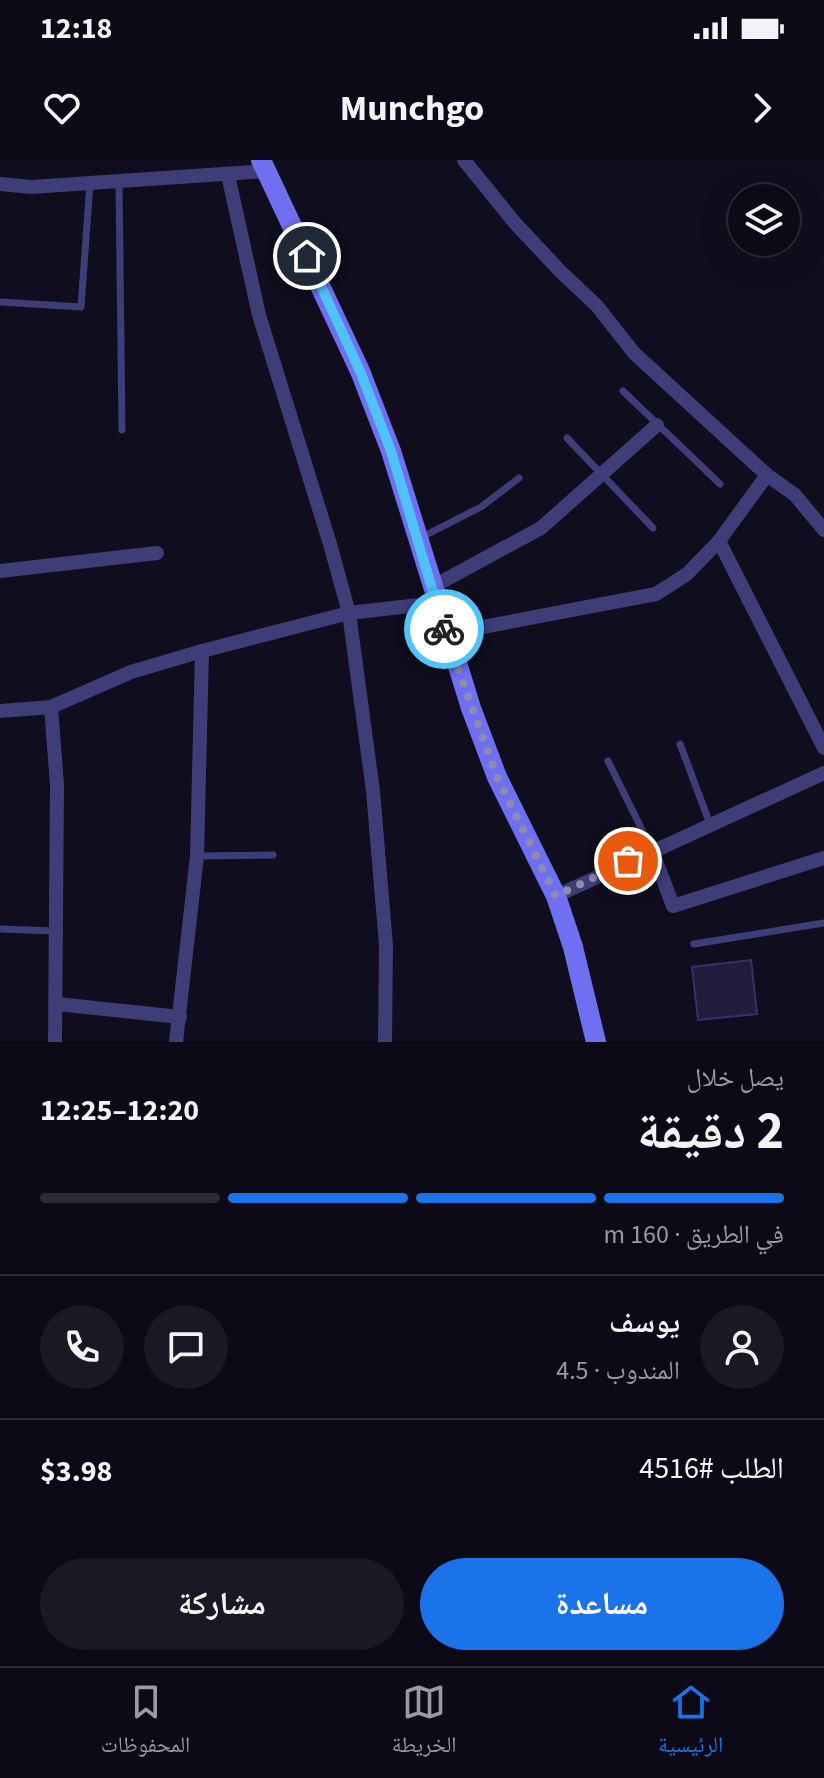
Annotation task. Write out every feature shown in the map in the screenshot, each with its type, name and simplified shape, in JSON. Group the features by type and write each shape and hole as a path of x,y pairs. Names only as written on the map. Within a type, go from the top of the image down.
{"main road":[{"path":"264,165 360,371 391,451 446,634 497,777 556,896 573,947 596,1042"}],"street":[{"path":"464,160 515,223 597,306 634,353 767,475 795,495 824,530"},
{"path":"0,184 31,187 228,175 264,165"},
{"path":"228,175 259,315 349,613 373,791 385,930 385,1042"},
{"path":"0,711 51,707 131,672 202,651 349,613 434,595 541,528 657,425"},
{"path":"446,634 656,594 687,574 719,541 767,475"},
{"path":"719,541 824,748"},
{"path":"0,571 157,553"},
{"path":"176,1042 197,856 202,651"},
{"path":"51,707 57,785 55,1042"},
{"path":"556,896 824,773"},
{"path":"652,850 673,906 824,858"},
{"path":"57,1004 180,1017"}],"lane":[{"path":"119,181 122,430"},
{"path":"0,302 81,307 90,183"},
{"path":"623,391 720,484"},
{"path":"567,438 653,528"},
{"path":"418,539 481,507 519,478"},
{"path":"680,744 710,824"},
{"path":"608,761 652,850"},
{"path":"197,856 273,855"},
{"path":"694,944 824,923"},
{"path":"0,929 57,932"}],"building":[{"path":"751,960 757,1014 698,1020 692,967"}],"way so far":[{"path":"444,629 497,777 556,896 628,861"}],"route":[{"path":"307,256 360,371 391,451 444,629"}]}
